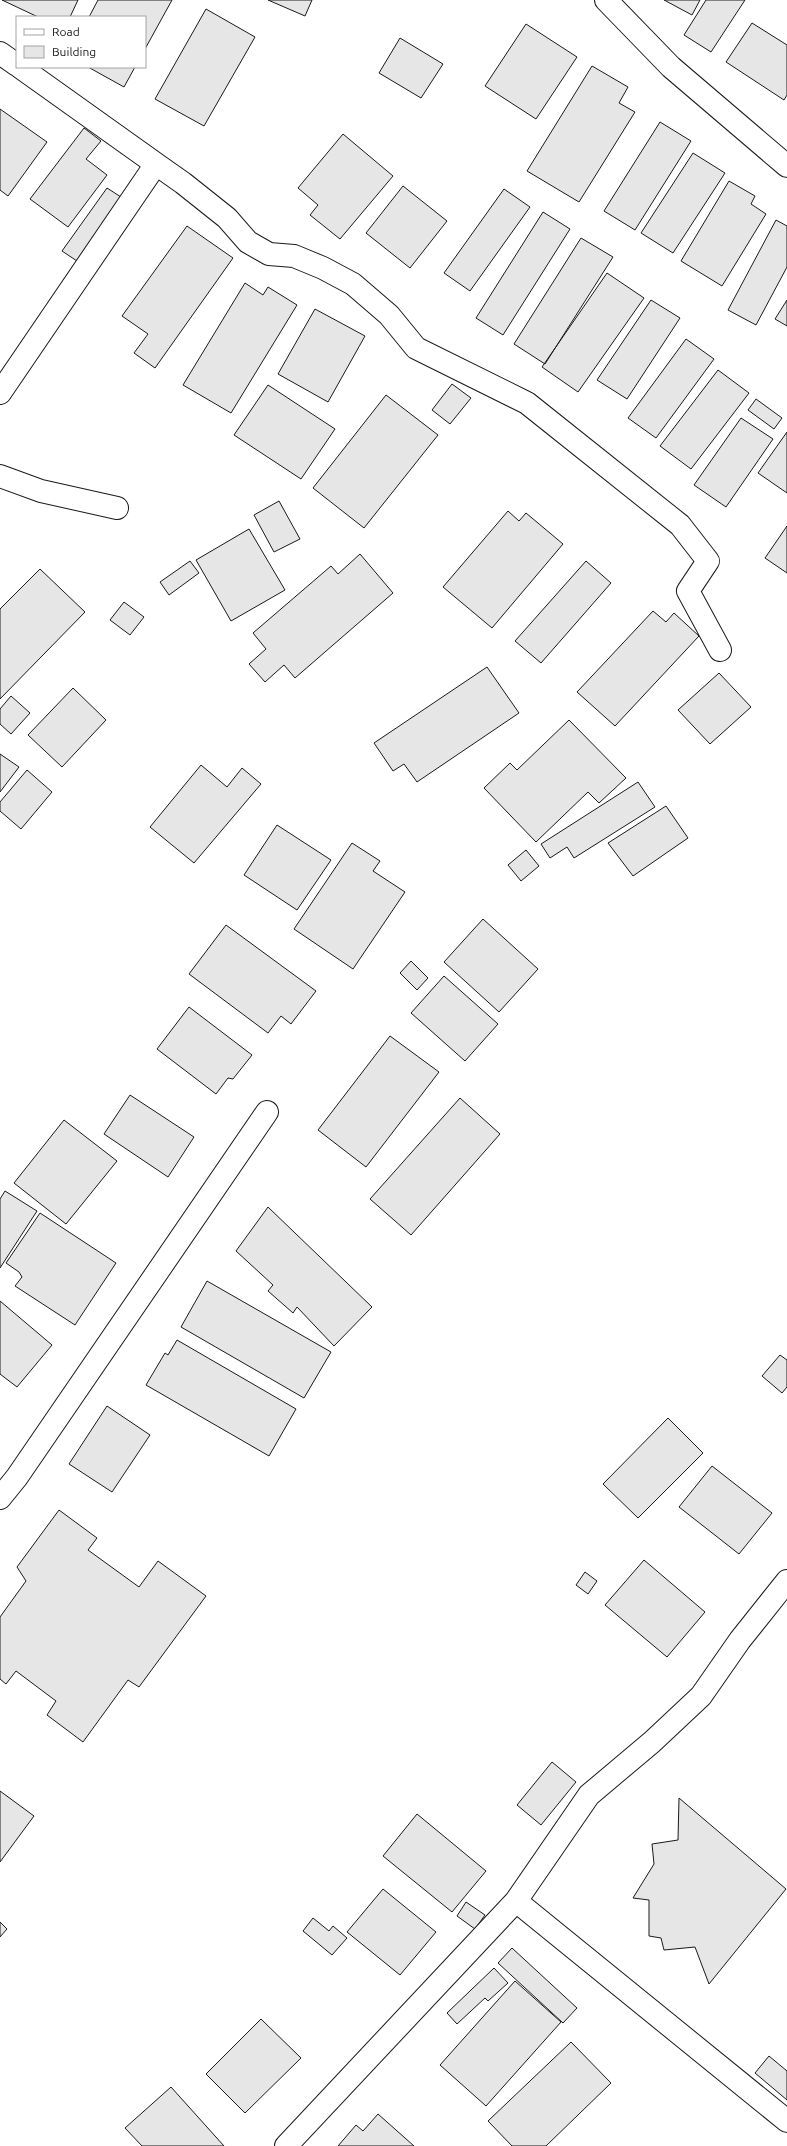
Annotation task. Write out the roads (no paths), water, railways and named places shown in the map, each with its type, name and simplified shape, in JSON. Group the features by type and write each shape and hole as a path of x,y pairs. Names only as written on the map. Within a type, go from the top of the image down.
{"street":[{"path":"606,0 671,67 787,166"},
{"path":"0,53 16,64"},
{"path":"21,68 183,183 227,218 248,242 268,254 294,256 302,259 353,284 389,315 416,348 527,403 680,526 708,561 688,591 720,650"},
{"path":"0,393 156,164"},
{"path":"0,476 41,491 117,508"},
{"path":"0,1498 16,1477 267,1112"},
{"path":"286,2146 516,1901 589,1795 652,1742 701,1696 740,1640 787,1581"},
{"path":"516,1901 787,2120"}]}
